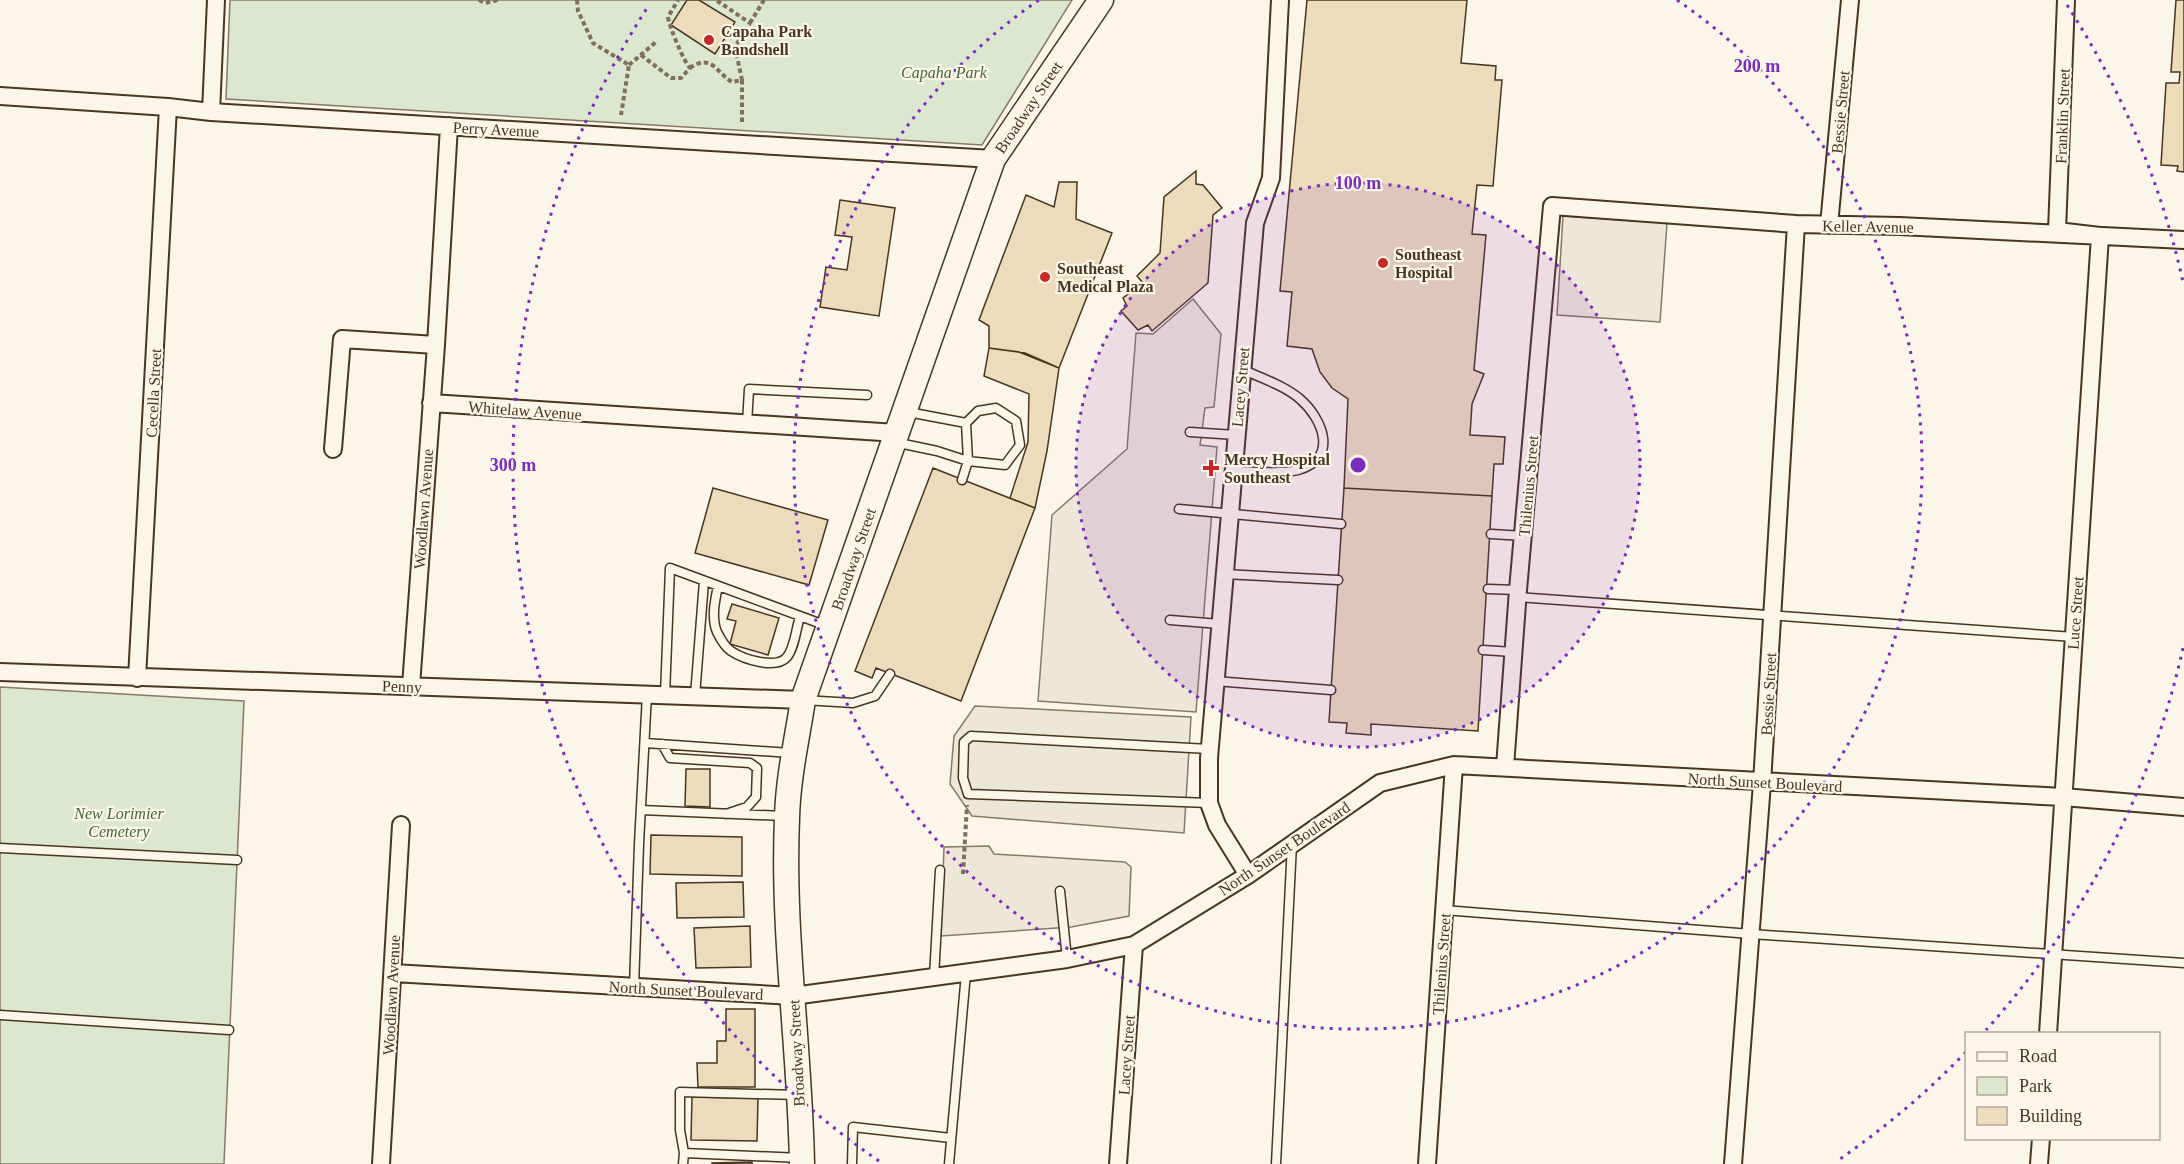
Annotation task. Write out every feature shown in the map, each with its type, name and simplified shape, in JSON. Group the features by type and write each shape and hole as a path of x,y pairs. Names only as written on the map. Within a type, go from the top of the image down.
{"main road":[{"name":"Broadway Street","path":"802,1161 786,872 787,817 803,700 993,159 1101,0"}],"street":[{"path":"211,112 216,0"},
{"name":"Lacey Street","path":"1248,875 1217,825 1209,802 1209,749 1254,223 1271,178 1280,0"},
{"name":"Bessie Street","path":"1829,225 1850,0"},
{"name":"Franklin Street","path":"2066,0 2057,231 2100,236"},
{"name":"Perry Avenue","path":"0,96 211,112 993,159"},
{"name":"Cecella Street","path":"137,678 168,107"},
{"path":"431,403 448,126"},
{"name":"Keller Avenue","path":"1552,206 1796,224 1899,226 2184,240"},
{"name":"Thilenius Street","path":"1505,767 1552,206"},
{"name":"Bessie Street","path":"1733,1164 1762,783 1796,224"},
{"name":"Luce Street","path":"2048,1032 2100,236"},
{"path":"333,449 342,339 436,345"},
{"name":"Whitelaw Avenue","path":"431,403 747,424 899,429"},
{"name":"Woodlawn Avenue","path":"411,686 431,403"},
{"name":"Penny","path":"0,672 803,700"},
{"name":"Thilenius Street","path":"1427,1164 1454,765"},
{"name":"North Sunset Boulevard","path":"393,973 792,996 1067,959 1134,945 1248,875 1380,783 1454,765 1762,783 2064,797 2184,807"},
{"name":"Woodlawn Avenue","path":"381,1164 401,825"},
{"name":"Lacey Street","path":"1118,1164 1134,945"},
{"path":"2039,1164 2041,1140"}],"lane":[{"path":"1233,471 1299,469 1315,462 1323,451 1324,438 1315,418 1300,399 1242,369"},
{"path":"747,424 749,389 867,395"},
{"path":"996,408 1016,421 1020,445 1005,465 968,460 937,451 899,429 966,423 978,411 996,408"},
{"path":"962,480 968,460 966,423"},
{"path":"1190,432 1236,435"},
{"path":"1179,509 1341,524"},
{"path":"1491,534 1524,536"},
{"path":"664,695 670,568 829,627"},
{"path":"1224,574 1338,580"},
{"path":"695,696 704,581"},
{"path":"718,586 714,602 716,631 728,649 737,654 771,665 780,662 787,657 790,651 800,617"},
{"path":"1488,589 1518,594 1772,615 2074,637"},
{"path":"1170,620 1220,624"},
{"path":"1484,650 1513,652"},
{"path":"803,700 853,703 875,696 890,674"},
{"path":"1215,681 1331,690"},
{"path":"634,987 640,810 647,694"},
{"path":"1209,749 971,736 964,742 963,778 968,794 1209,802"},
{"path":"645,743 794,754"},
{"path":"662,744 670,758 750,763 757,768 756,797 747,807 726,814"},
{"path":"640,810 787,817"},
{"path":"1276,1164 1292,844"},
{"path":"0,848 237,860"},
{"path":"934,977 939,870"},
{"path":"1060,891 1067,959"},
{"path":"1444,910 2054,956 2184,963"},
{"path":"949,1164 966,973"},
{"path":"0,1015 229,1030"},
{"path":"683,1164 680,1092 798,1095"},
{"path":"852,1164 853,1127 951,1138"},
{"path":"684,1153 802,1161"}],"path":[{"path":"479,0 485,3 498,0"},
{"path":"577,0 578,11 593,43 629,65"},
{"path":"678,0 668,17 670,28 677,38 684,61 690,68"},
{"path":"716,0 750,23"},
{"path":"742,122 742,80 735,46 764,0"},
{"path":"621,115 629,65 657,42"},
{"path":"641,55 671,78 681,78 698,63 708,62 732,82 742,80"},
{"path":"963,874 968,794"}],"green space":[{"name":"Capaha Park","path":"230,0 1072,0 982,145 226,99"},
{"name":"New Lorimier Cemetery","path":"0,687 244,701 224,1164 0,1164"}],"shaded area":[{"path":"1563,216 1667,223 1660,322 1557,315"},
{"path":"1193,299 1221,334 1214,407 1205,408 1200,445 1217,447 1196,712 1038,701 1052,515 1127,449 1136,333 1153,334"},
{"path":"975,706 1191,717 1184,833 972,816 950,784 954,736"},
{"path":"989,846 994,854 1125,862 1131,867 1129,916 1071,927 941,936 944,847"}],"building":[{"name":"Capaha Park Bandshell","path":"687,0 699,0 735,22 715,54 671,25"},
{"name":"Southeast Hospital","path":"1307,0 1467,0 1461,63 1496,66 1495,80 1502,80 1493,186 1477,185 1472,234 1486,235 1474,370 1484,374 1472,404 1470,435 1505,437 1503,464 1494,464 1492,496 1344,488 1348,399 1332,388 1320,372 1312,349 1287,346 1292,292 1280,291"},
{"path":"2176,0 2184,0 2184,172 2177,171 2178,166 2161,165 2166,83 2179,83 2180,72 2171,72"},
{"name":"Southeast Medical Plaza","path":"1196,171 1196,184 1203,185 1222,208 1213,215 1208,283 1152,331 1148,325 1138,330 1121,311 1127,306 1123,298 1143,283 1137,276 1160,253 1164,197"},
{"name":"Southeast Medical Plaza","path":"1059,182 1077,182 1076,219 1112,233 1059,368 1025,353 989,348 989,326 979,320 1026,195 1054,207"},
{"path":"840,200 895,208 879,316 820,307 826,267 847,270 852,237 835,235"},
{"path":"989,348 1019,352 1059,368 1047,451 1035,508 1010,498 1028,442 1029,394 984,376"},
{"path":"933,468 1035,508 961,701 876,668 872,678 855,671"},
{"path":"713,488 828,520 809,585 695,553"},
{"path":"1344,488 1492,496 1478,731 1371,724 1371,735 1346,733 1347,723 1329,722"},
{"path":"732,604 779,618 768,655 730,644 736,621 727,619"},
{"path":"686,769 710,769 710,807 685,806"},
{"path":"651,835 742,837 742,876 650,874"},
{"path":"743,882 744,917 677,918 676,883"},
{"path":"750,926 751,967 696,968 694,928"},
{"path":"726,1009 755,1009 755,1087 698,1087 697,1063 717,1063 717,1041 726,1041"},
{"path":"692,1097 758,1098 757,1141 691,1140"},
{"path":"752,1162 752,1164 712,1164 712,1163"}],"place":[{"name":"Capaha Park Bandshell","path":"709,40"},
{"name":"Southeast Hospital","path":"1383,263"},
{"name":"Southeast Medical Plaza","path":"1045,277"},
{"name":"Mercy Hospital Southeast","path":"1211,468"}]}
